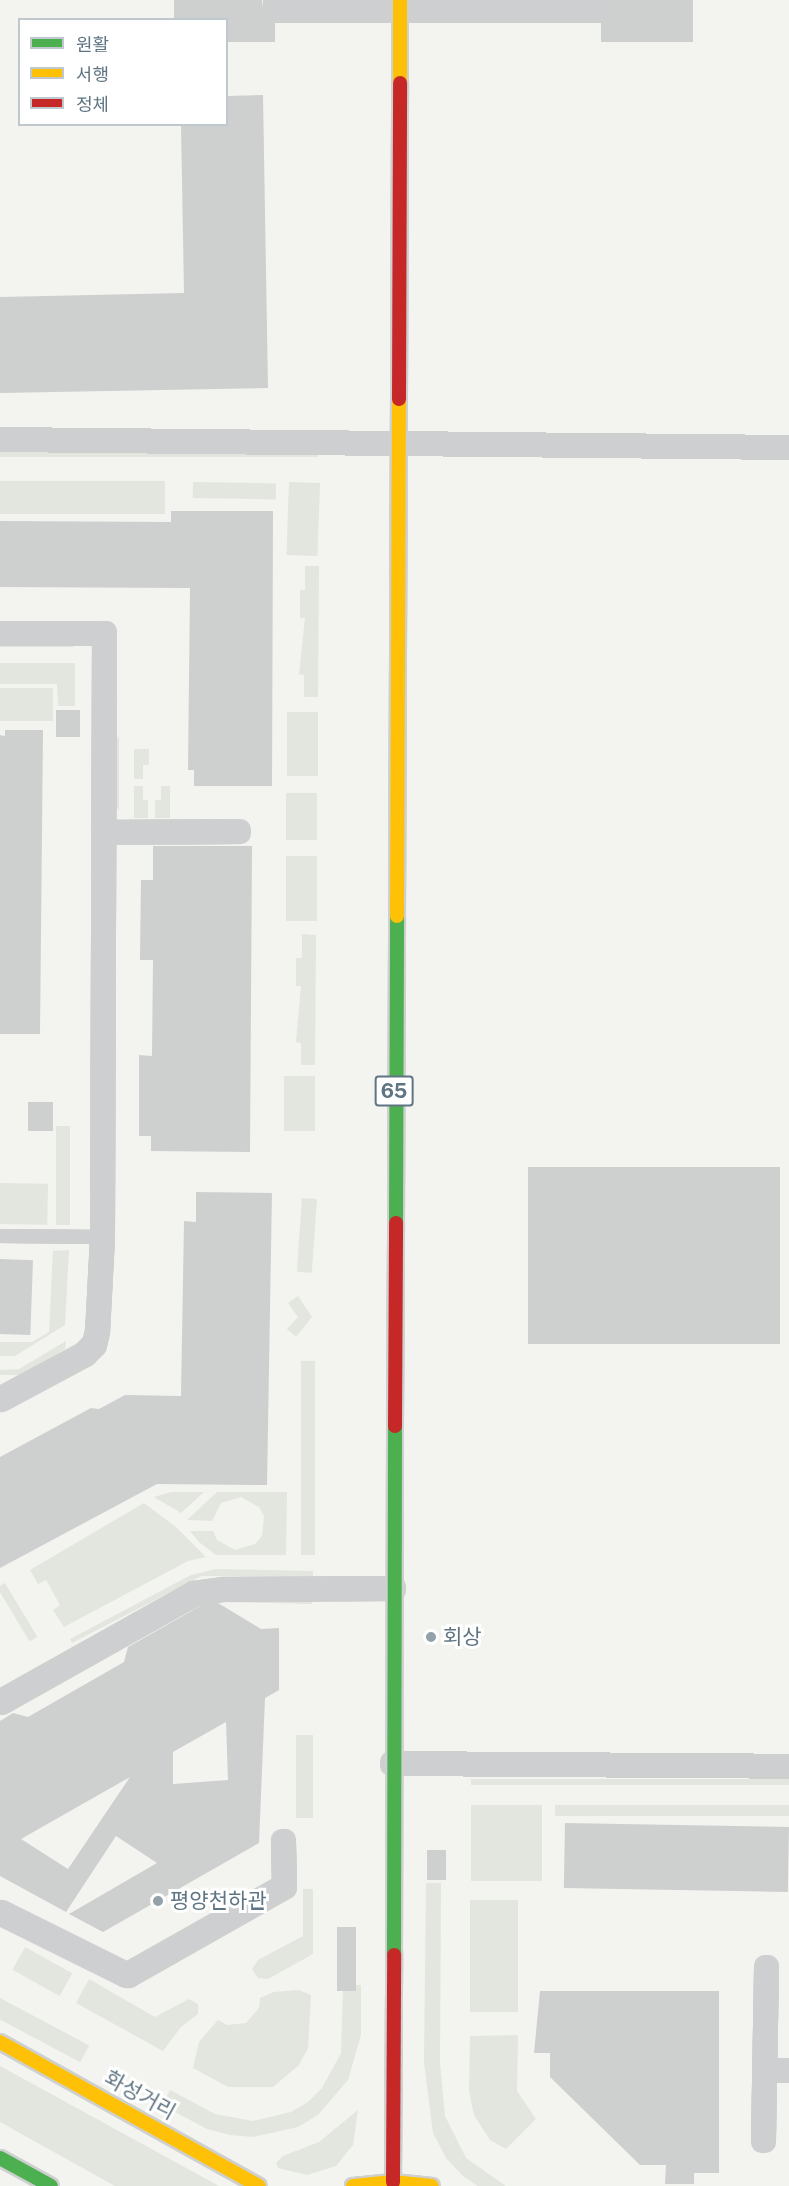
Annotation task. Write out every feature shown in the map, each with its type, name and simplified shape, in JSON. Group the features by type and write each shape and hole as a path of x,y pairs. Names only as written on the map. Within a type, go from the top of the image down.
{"main road":[{"name":"65","path":"393,2182 392,1763 400,0"},
{"name":"화성거리","path":"0,2042 259,2186"},
{"path":"0,2158 51,2186"},
{"path":"353,2186 393,2182 432,2186"}],"street":[{"path":"275,0 275,10 601,10 601,0"},
{"path":"0,439 789,447"},
{"path":"0,633 104,633 102,1238 94,1344 84,1354 5,1393"},
{"path":"104,832 238,831"},
{"path":"0,1702 194,1593 224,1589 393,1588"},
{"path":"392,1763 789,1766"},
{"path":"0,1912 127,1975 284,1886 283,1841"},
{"path":"763,2140 766,1967"},
{"path":"764,2070 789,2070"}],"lane":[{"path":"0,1236 102,1238"}],"shaded area":[{"path":"0,449 318,449 318,457 0,457"},
{"path":"0,481 165,481 165,514 0,514"},
{"path":"193,482 276,483 276,499 193,498"},
{"path":"289,482 320,483 317,556 286,555"},
{"path":"305,566 319,566 318,697 304,697 304,675 299,674 305,618 300,618 300,590 305,590"},
{"path":"0,642 74,643 74,647 0,647"},
{"path":"0,663 75,663 75,706 58,706 57,684 0,684"},
{"path":"0,688 53,688 53,721 0,721"},
{"path":"287,712 318,712 318,776 287,776"},
{"path":"119,735 119,811 113,800 114,748"},
{"path":"134,749 149,749 149,765 143,765 143,779 134,779"},
{"path":"134,786 143,786 143,800 148,800 148,818 134,818"},
{"path":"161,786 170,786 170,818 155,818 155,800 161,800"},
{"path":"286,793 317,793 317,840 286,840"},
{"path":"286,856 317,856 317,921 286,921"},
{"path":"302,934 316,935 315,1065 301,1065 301,1043 296,1042 301,986 296,986 296,958 302,958"},
{"path":"284,1076 315,1076 315,1131 284,1131"},
{"path":"56,1126 70,1126 70,1225 56,1225"},
{"path":"0,1183 48,1184 47,1225 0,1224"},
{"path":"302,1198 317,1199 312,1273 297,1272"},
{"path":"69,1250 65,1325 15,1356 0,1356 0,1342 32,1342 49,1332 53,1251"},
{"path":"298,1296 312,1317 296,1337 287,1329 298,1317 288,1303"},
{"path":"66,1341 65,1349 34,1369 20,1375 0,1375 0,1370 19,1369"},
{"path":"301,1361 315,1361 315,1555 301,1555"},
{"path":"171,1492 204,1492 181,1513 154,1497"},
{"path":"217,1492 287,1492 286,1555 216,1555 199,1542 190,1531 213,1531 217,1540 235,1550 255,1544 262,1536 264,1516 259,1507 241,1497 221,1503 212,1521 187,1520"},
{"path":"144,1503 177,1528 206,1557 188,1561 64,1627 53,1610 60,1605 46,1580 38,1584 30,1570"},
{"path":"216,1569 313,1571 313,1576 201,1576 72,1643 70,1639 191,1575"},
{"path":"5,1583 37,1637 30,1642 0,1592 0,1586"},
{"path":"216,1598 312,1600 312,1604 216,1602 178,1615 189,1605"},
{"path":"296,1735 313,1735 313,1818 296,1818"},
{"path":"471,1779 789,1779 789,1785 471,1785"},
{"path":"471,1805 542,1805 542,1881 471,1881"},
{"path":"555,1805 789,1805 789,1816 555,1816"},
{"path":"426,1883 441,1883 440,2063 445,2116 466,2158 506,2186 478,2186 464,2177 446,2158 433,2133 424,2063"},
{"path":"303,1889 313,1889 313,1954 268,1979 258,1978 252,1969 258,1960 303,1936"},
{"path":"470,1900 518,1900 518,2012 470,2012"},
{"path":"25,1947 72,1973 60,1996 12,1970"},
{"path":"89,1979 155,2017 189,1999 198,2004 198,2014 181,2027 163,2051 76,2003"},
{"path":"361,1985 361,2035 348,2080 318,2115 298,2127 253,2137 230,2135 207,2129 162,2105 170,2090 215,2114 253,2121 291,2112 308,2102 322,2088 341,2053 343,1986"},
{"path":"299,1990 311,1995 308,2048 299,2065 273,2087 228,2087 193,2068 199,2042 218,2020 227,2025 246,2023 259,2008 260,1998 274,1992"},
{"path":"0,1998 89,2045 80,2062 0,2020"},
{"path":"518,2035 517,2091 536,2119 506,2149 490,2140 474,2115 469,2091 470,2036"},
{"path":"0,2066 219,2186 115,2186 0,2122"},
{"path":"358,2110 353,2145 336,2166 307,2175 278,2168 276,2163 283,2156 319,2142"}],"building":[{"path":"174,0 262,0 264,16 275,23 275,42 228,42 228,18 174,18"},
{"path":"614,0 693,0 693,42 601,42 601,23 612,16"},
{"path":"263,95 268,388 0,393 0,297 184,293 181,126 228,126 228,96"},
{"path":"171,511 273,511 272,786 194,786 194,770 188,770 190,588 0,587 0,521 171,522"},
{"path":"56,710 80,710 80,737 56,737"},
{"path":"5,730 43,730 40,1034 0,1034 0,735 5,736"},
{"path":"153,846 252,846 250,1152 151,1151 151,1136 139,1136 139,1055 152,1056 153,960 140,960 141,880 153,880"},
{"path":"28,1102 53,1102 53,1131 28,1131"},
{"path":"528,1167 780,1167 780,1344 528,1344"},
{"path":"196,1192 272,1193 267,1485 157,1484 0,1568 0,1457 91,1408 99,1409 125,1395 181,1396 184,1221 196,1222"},
{"path":"0,1259 33,1260 30,1335 0,1334"},
{"path":"218,1603 261,1629 279,1628 279,1690 265,1698 259,1843 103,1932 69,1914 157,1863 116,1836 66,1912 0,1876 0,1721 13,1713 28,1717 124,1662 128,1647 202,1605","holes":["226,1722 228,1780 173,1784 173,1752","130,1777 68,1869 21,1839"]},
{"path":"565,1823 789,1827 788,1892 564,1888"},
{"path":"427,1850 446,1850 446,1880 427,1880"},
{"path":"337,1927 356,1927 356,1991 337,1991"},
{"path":"540,1991 719,1991 719,2173 694,2173 694,2184 665,2184 666,2165 640,2165 550,2077 550,2053 534,2053"}],"traffic: fast":[{"path":"396,1223 397,916"},
{"path":"394,1955 395,1426"},
{"path":"0,2158 51,2186"}],"traffic: slow":[{"path":"400,0 400,83"},
{"path":"397,916 399,399"},
{"path":"0,2042 259,2186"},
{"path":"353,2186 393,2182 432,2186"}],"traffic: jam":[{"path":"399,399 400,83"},
{"path":"395,1426 396,1223"},
{"path":"393,2182 394,1955"}],"place":[{"name":"회상","path":"431,1637"},
{"name":"평양천하관","path":"158,1901"}]}
